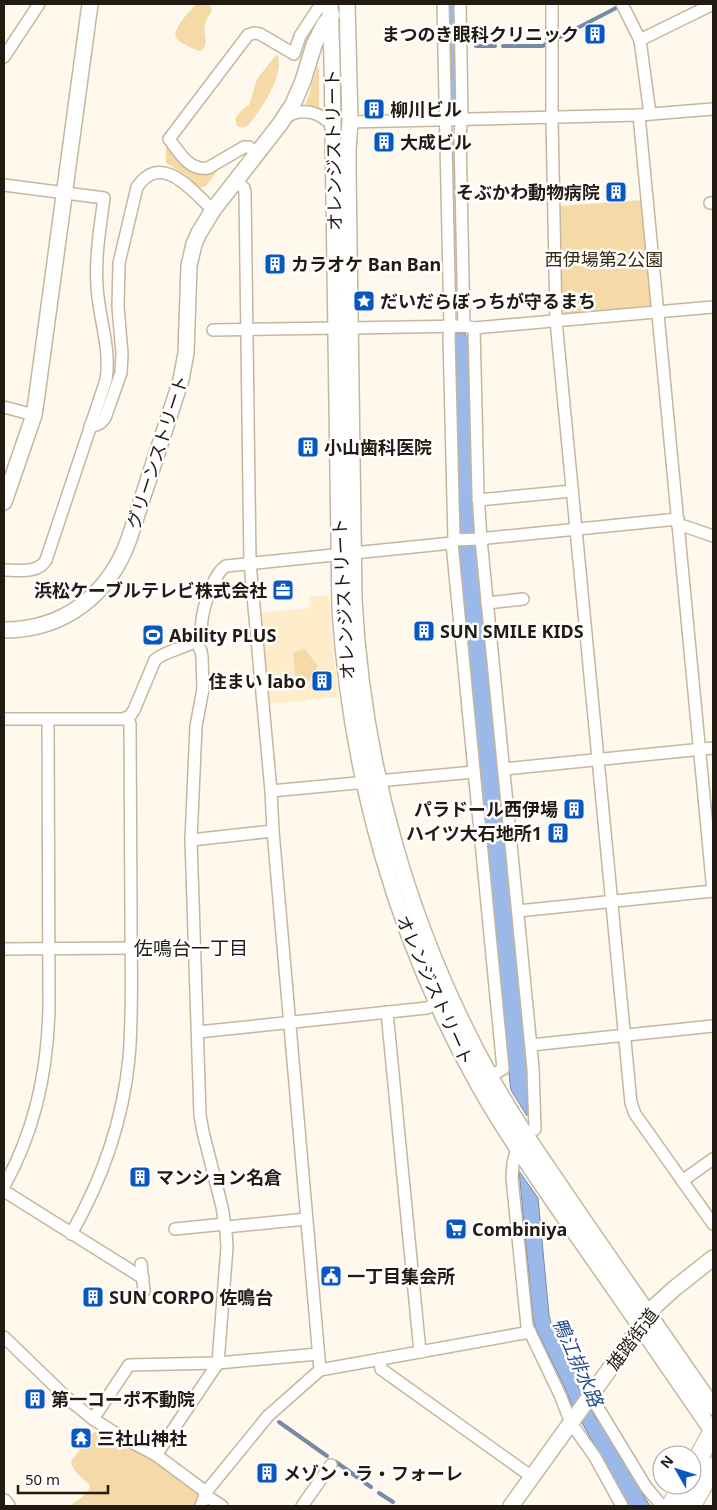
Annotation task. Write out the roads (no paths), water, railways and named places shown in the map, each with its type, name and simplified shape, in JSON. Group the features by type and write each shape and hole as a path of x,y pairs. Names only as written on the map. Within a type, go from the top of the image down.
{"main road":[{"path":"702,1452 713,1432"},
{"path":"691,1506 713,1467"}],"street":[{"path":"4,57 39,4"},
{"path":"4,502 34,415 90,4"},
{"name":"オレンジストリート","path":"343,328 350,122 347,4"},
{"path":"444,4 454,541 503,1069 490,1076"},
{"path":"460,4 460,135 480,539 531,1045 536,1129 526,1136"},
{"path":"552,4 556,321 632,1109 713,1224"},
{"path":"518,911 713,891 658,311 640,40 622,4"},
{"path":"640,40 713,4"},
{"path":"257,153 244,146 208,168 195,168 169,139 248,35 260,34 294,54 300,36 319,7 333,8"},
{"name":"オレンジストリート","path":"333,8 333,127 343,328 346,553 354,600 358,658 367,725 378,842 413,946 437,1004 474,1076 517,1148 644,1321"},
{"name":"グリーンストリート","path":"4,630 44,624 75,610 101,588 121,560 182,380 186,346 190,261 199,233 213,210 284,118 299,93 314,45 333,8"},
{"path":"350,122 552,118 713,109"},
{"path":"284,118 298,112 314,113 328,121 333,127"},
{"path":"90,426 102,423 105,418 121,373 122,354 118,307 119,263 137,187 148,175 165,172 180,180 213,210"},
{"path":"236,181 244,188 245,192 250,563 320,1370"},
{"path":"4,185 104,198 96,273 99,305 108,356 106,380 46,560 38,568 4,570"},
{"path":"214,330 469,327 713,307"},
{"path":"4,407 34,415"},
{"path":"478,500 572,492"},
{"path":"4,719 127,718 133,713 155,660 161,655 195,640 200,633 204,607 220,571 222,568 230,565 576,529 678,523 713,536"},
{"path":"487,603 523,599"},
{"path":"156,1455 218,1363 227,1247 222,1207 201,1124 191,840 196,726 203,689 202,657 195,640"},
{"path":"71,1234 90,1199 104,1166 119,1114 129,1060 131,1033 130,724 127,718"},
{"path":"4,1186 26,1137 44,1072 48,1028 49,949 48,719"},
{"path":"504,769 713,748"},
{"path":"271,791 474,772"},
{"name":"オレンジストリート","path":"371,781 426,941 456,1010 490,1076 526,1136 644,1321"},
{"path":"191,840 273,832"},
{"path":"4,949 131,948"},
{"path":"198,1032 427,1008 437,1004"},
{"path":"387,1012 420,1352"},
{"path":"531,1045 713,1026"},
{"path":"517,1148 512,1178 526,1319 530,1332 560,1395 622,1506"},
{"path":"682,1181 713,1159"},
{"path":"4,1191 143,1278"},
{"path":"175,1229 306,1218"},
{"name":"雄踏街道","path":"511,1506 656,1306 675,1288 713,1258"},
{"path":"141,1264 144,1291"},
{"path":"644,1321 713,1407"},
{"path":"644,1321 713,1432"},
{"path":"201,1506 206,1493 268,1416 320,1370 530,1332"},
{"path":"4,1337 67,1398 93,1419 156,1455 222,1506"},
{"path":"93,1419 129,1365 218,1363 318,1354"},
{"path":"380,1359 382,1369 532,1477"},
{"path":"588,1399 596,1403 646,1487 662,1506"},
{"path":"302,1506 331,1466"},
{"path":"4,1502 7,1506"}],"water":[{"path":"449,4 454,4 456,115 451,116"},
{"path":"453,333 465,333 466,336 469,336 528,1068 527,1116 511,1090 510,1083 458,547"},
{"path":"519,1171 538,1198 551,1323 581,1381 578,1387 650,1506 627,1506 571,1403 536,1329 533,1318"}],"waterway":[{"path":"560,37 618,7"},
{"path":"503,46 543,46 547,43"},
{"path":"476,46 495,46"},
{"path":"279,1422 327,1456"},
{"path":"336,1462 371,1487"},
{"path":"379,1493 393,1502"}],"place":[{"name":"まつのき眼科クリニック","path":"595,34"},
{"name":"柳川ビル","path":"374,109"},
{"name":"大成ビル","path":"384,142"},
{"name":"そぶかわ動物病院","path":"616,192"},
{"name":"カラオケ Ban Ban","path":"275,264"},
{"name":"だいだらぼっちが守るまち","path":"364,301"},
{"name":"小山歯科医院","path":"308,447"},
{"name":"浜松ケーブルテレビ株式会社","path":"283,590"},
{"name":"SUN SMILE KIDS","path":"424,631"},
{"name":"Ability PLUS","path":"153,635"},
{"name":"住まい labo","path":"322,681"},
{"name":"パラドール西伊場","path":"574,809"},
{"name":"ハイツ大石地所1","path":"558,833"},
{"name":"マンション名倉","path":"140,1177"},
{"name":"Combiniya","path":"456,1229"},
{"name":"一丁目集会所","path":"331,1276"},
{"name":"SUN CORPO 佐鳴台","path":"93,1297"},
{"name":"第一コーポ不動院","path":"35,1399"},
{"name":"三社山神社","path":"81,1438"},
{"name":"メゾン・ラ・フォーレ","path":"267,1473"}],"district":[{"name":"佐鳴台一丁目","path":"191,948"}],"park label":[{"name":"西伊場第2公園","path":"604,259"}],"water label":[{"name":"鴨江排水路","path":"578,1362"}]}
